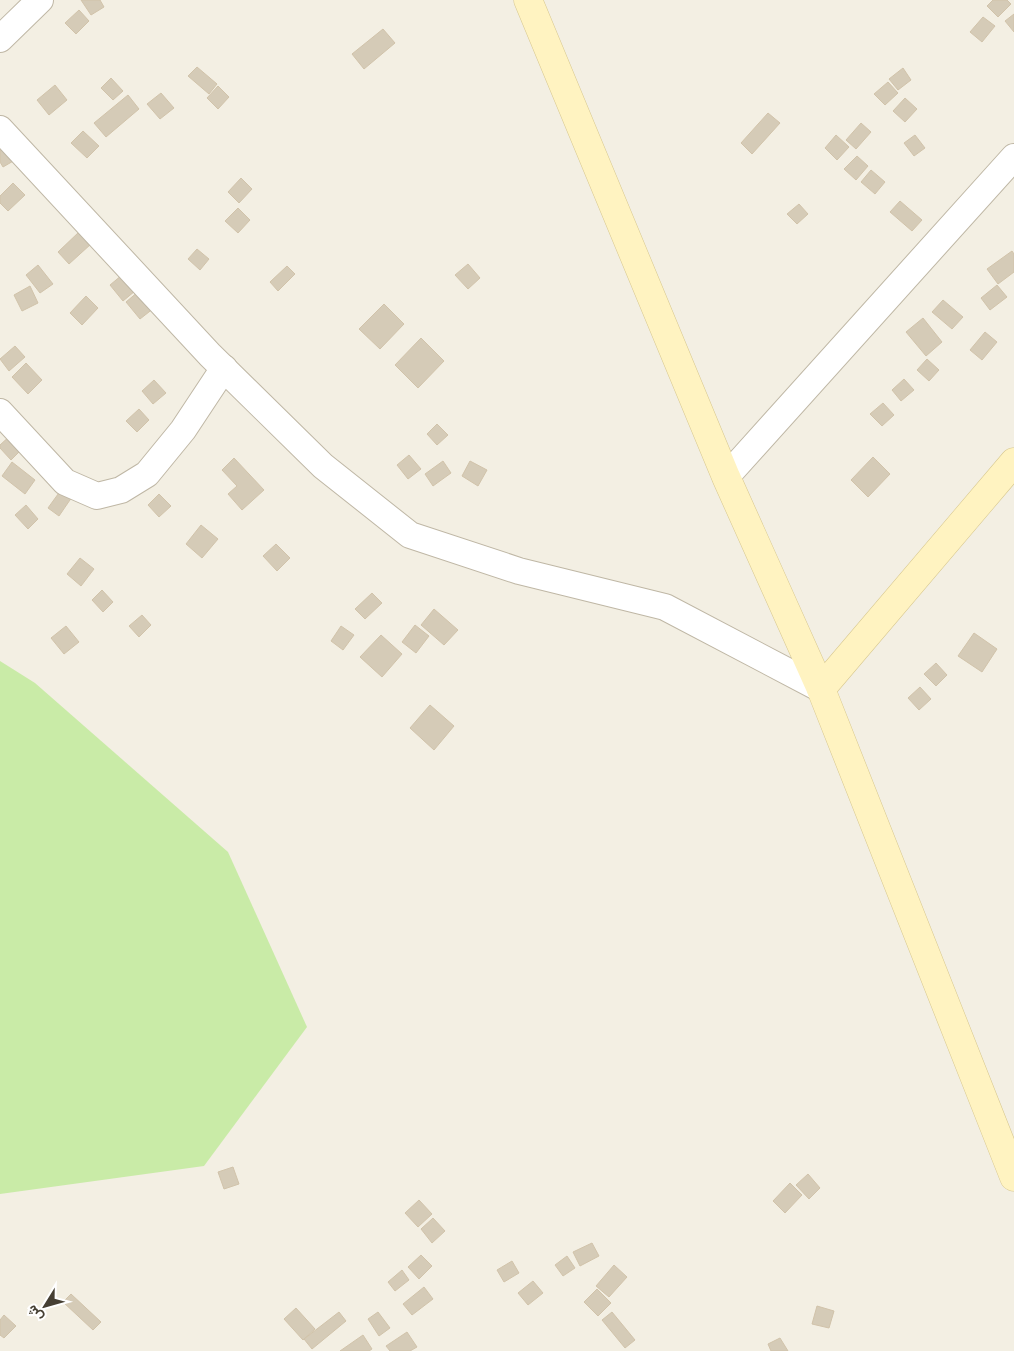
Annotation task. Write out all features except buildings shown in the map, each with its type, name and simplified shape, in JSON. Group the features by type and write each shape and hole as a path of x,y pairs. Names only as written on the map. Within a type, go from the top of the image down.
{"main road":[{"path":"528,0 726,477 821,689 1014,1177"},
{"path":"821,689 1014,462"}],"street":[{"path":"0,39 40,0"},
{"path":"0,129 224,368 323,466 410,534 519,571 665,607 821,689"},
{"path":"726,477 1014,158"},
{"path":"0,412 65,482 97,496 121,490 147,474 183,430 224,368"}],"green space":[{"path":"0,661 35,683 228,852 307,1027 204,1166 0,1194"}]}
